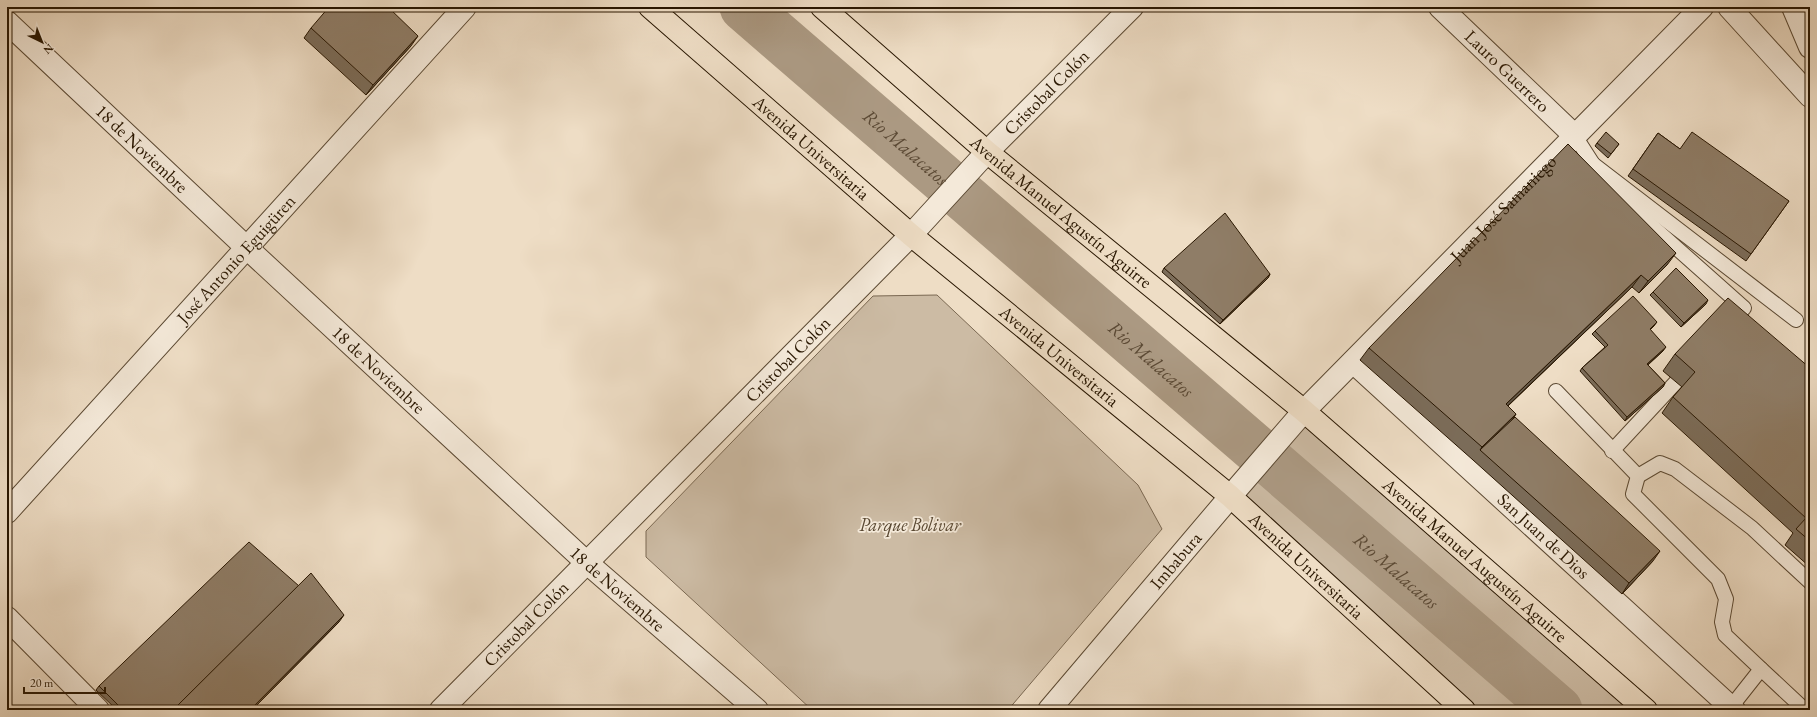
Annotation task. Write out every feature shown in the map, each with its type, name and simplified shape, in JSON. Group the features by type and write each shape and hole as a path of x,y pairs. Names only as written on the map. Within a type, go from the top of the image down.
{"main road":[{"name":"Avenida Universitaria","path":"650,7 917,228 1233,493 1464,710"},
{"name":"Avenida Manuel Agustín Aguirre","path":"822,7 984,155 1301,415"},
{"name":"Avenida Manuel Augustín Aguirre","path":"1301,415 1646,710"}],"street":[{"name":"José Antonio Eguigüren","path":"7,512 465,7"},
{"name":"Cristobal Colón","path":"441,710 917,228 984,155 1132,7"},
{"name":"Lauro Guerrero","path":"1440,7 1575,136"},
{"name":"Juan José Samaniego","path":"1301,415 1702,7"},
{"path":"1729,7 1810,96"},
{"path":"1793,7 1810,47"},
{"name":"18 de Noviembre","path":"7,22 247,248 586,562 757,710"},
{"name":"San Juan de Dios","path":"1353,362 1732,708"},
{"name":"Imbabura","path":"1049,710 1301,415"},
{"path":"7,618 98,710"}],"lane":[{"path":"1575,136 1593,164 1796,320"},
{"path":"1593,164 1595,173 1599,179 1744,308 1723,331"},
{"path":"1612,451 1697,360"},
{"path":"1556,391 1612,451 1638,476"},
{"path":"1804,710 1725,635 1722,622 1726,599 1718,579 1633,494 1638,476 1660,463 1676,469 1752,528 1810,582"},
{"path":"1732,708 1761,669"}],"green space":[{"name":"Parque Bolivar","path":"937,295 1138,485 1162,529 1008,710 812,710 646,557 646,531 873,296"},
{"path":"1304,412 1644,710 1466,710 1231,496"}],"building":[{"path":"329,7 388,7 418,36 373,85 311,28"},
{"path":"1606,132 1619,144 1611,154 1597,143"},
{"path":"1692,132 1789,201 1751,254 1633,169 1658,133 1680,149"},
{"path":"1568,144 1676,253 1648,281 1641,275 1506,404 1516,414 1482,447 1369,348"},
{"path":"1225,213 1270,274 1223,320 1164,268"},
{"path":"1676,268 1708,300 1684,323 1653,292"},
{"path":"1633,296 1657,322 1650,329 1666,347 1647,364 1665,383 1627,417 1582,368 1608,345 1595,331"},
{"path":"1728,298 1810,368 1810,541 1796,529 1806,518 1673,397 1695,372 1675,354"},
{"path":"1515,417 1660,551 1629,583 1480,450"},
{"path":"249,542 299,586 173,710 123,710 99,686"},
{"path":"311,573 344,615 250,710 173,710"}],"waterway":[{"name":"Rio Malacatos","path":"744,7 1558,710"}]}
